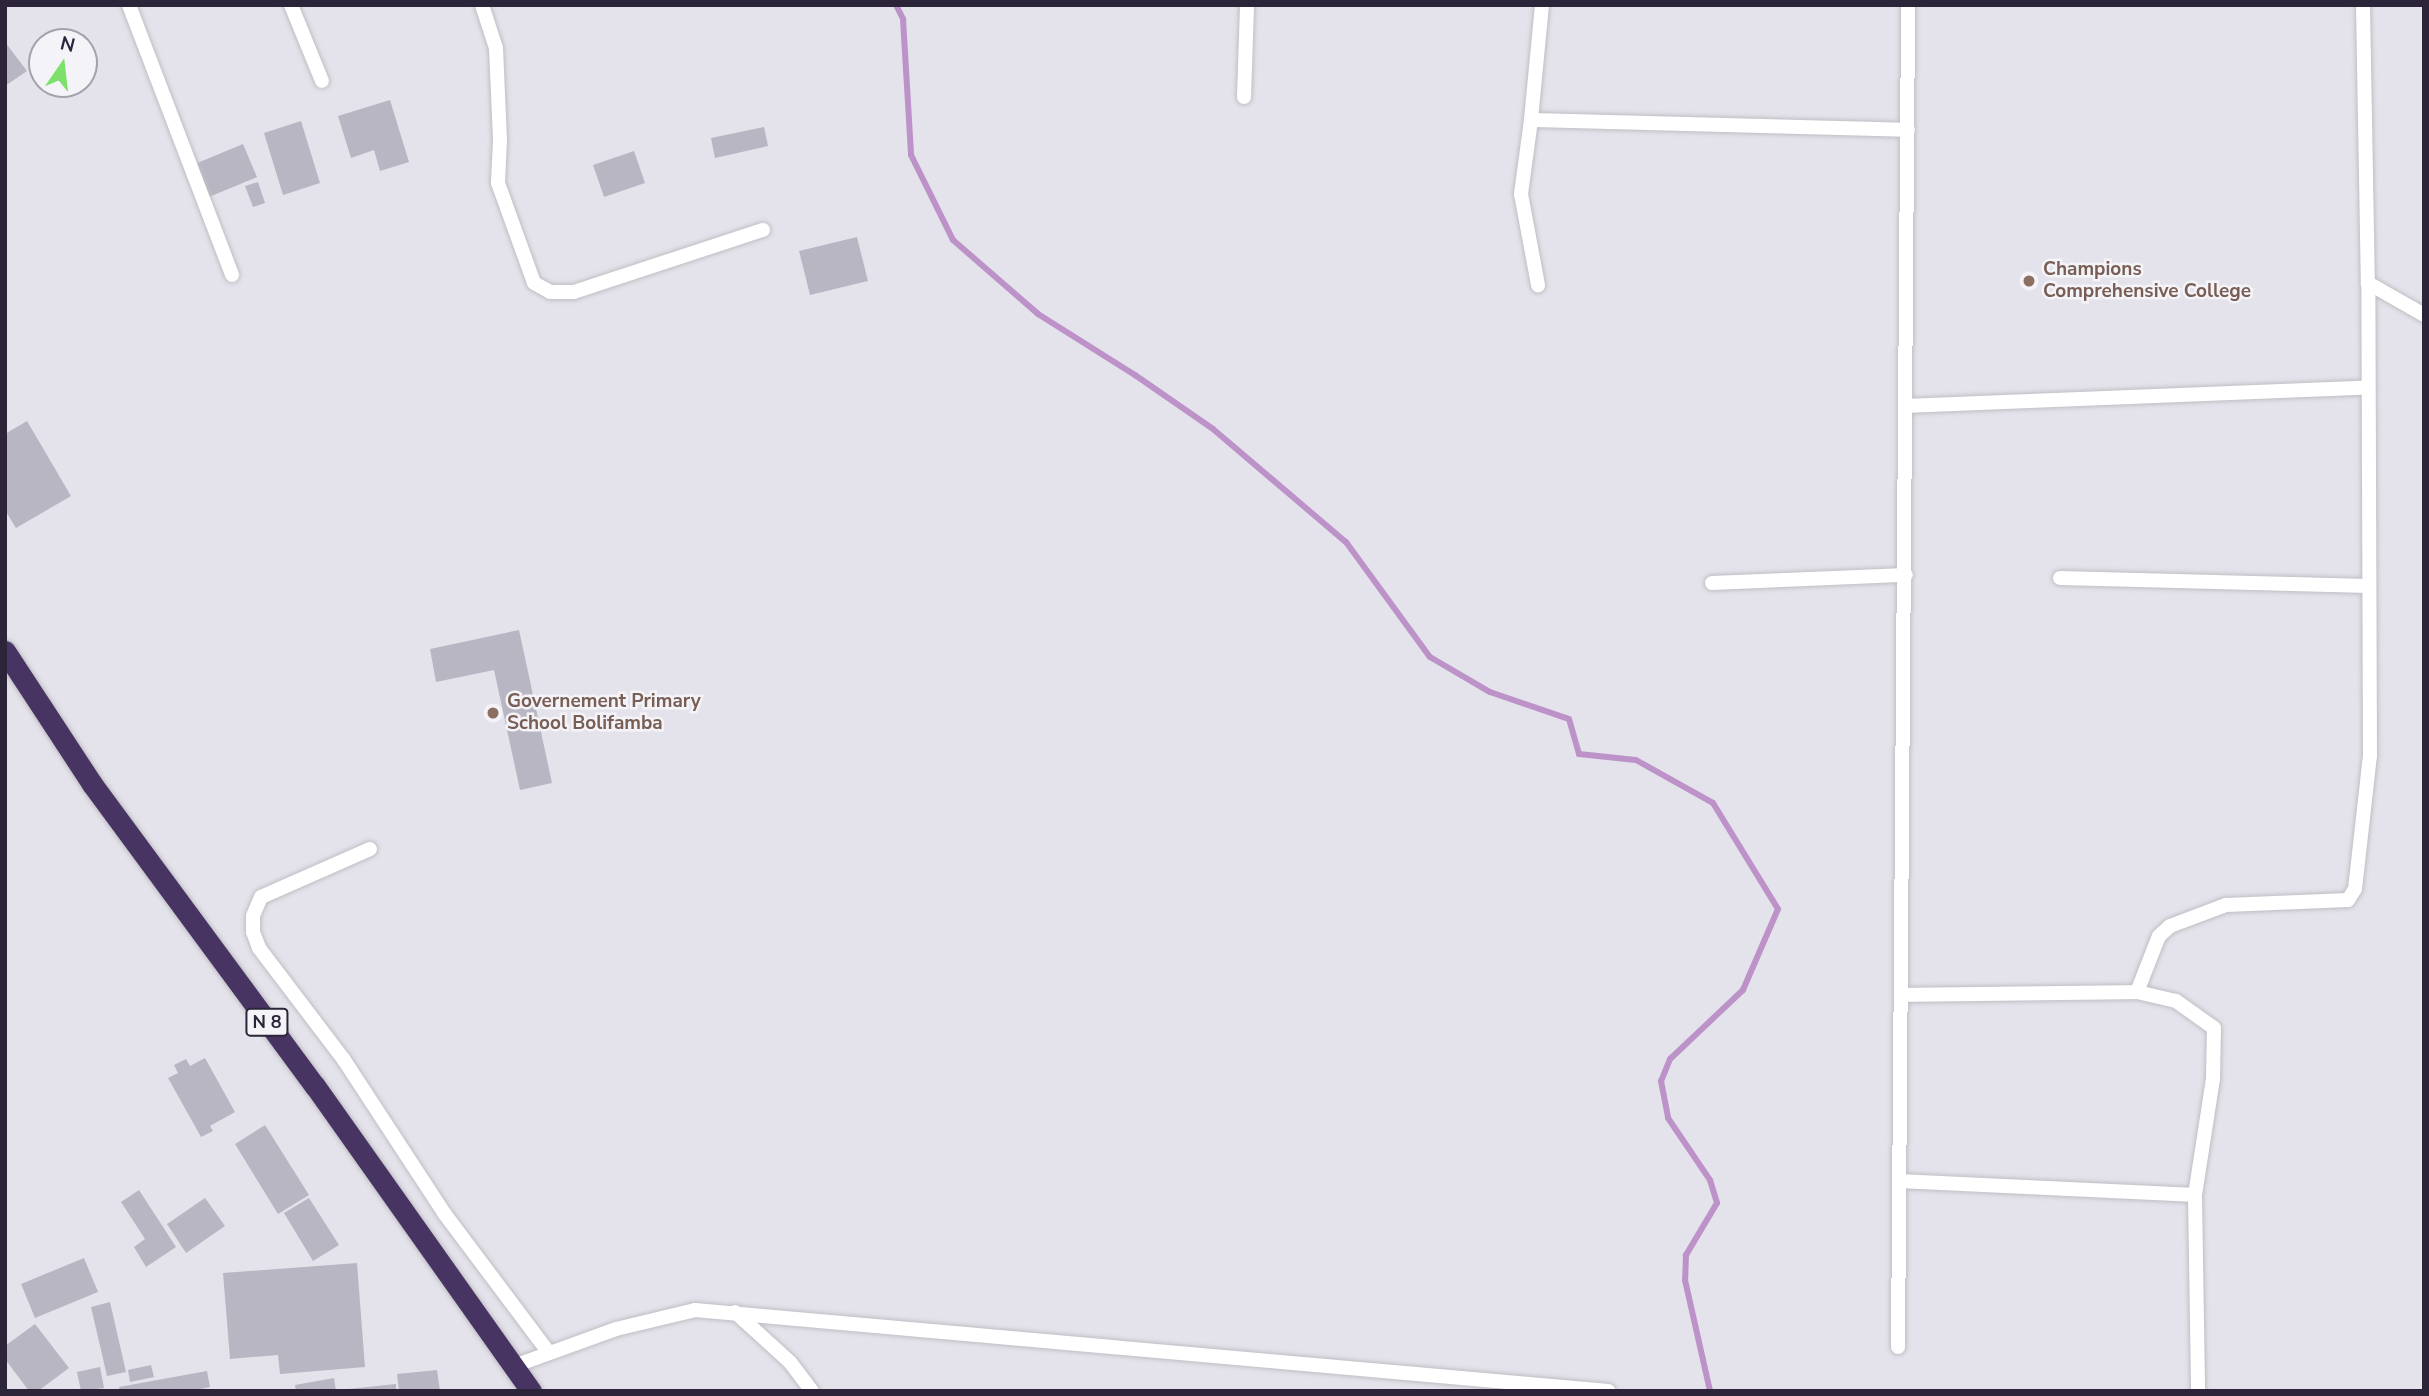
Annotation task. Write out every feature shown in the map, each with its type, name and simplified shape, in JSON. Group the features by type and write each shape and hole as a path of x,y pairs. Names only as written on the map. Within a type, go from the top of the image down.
{"highway":[{"name":"N 8","path":"5,650 92,784 323,1098 514,1366 527,1390"}],"street":[{"path":"129,5 232,275"},
{"path":"291,5 322,81"},
{"path":"482,5 496,48 500,140 498,183 534,283 550,292 575,292 763,230"},
{"path":"1244,97 1247,5"},
{"path":"1538,285 1521,194 1542,5"},
{"path":"1898,1347 1906,576 1908,5"},
{"path":"2137,992 2159,936 2170,926 2226,905 2333,902 2348,900 2352,895 2370,775 2368,283 2362,5"},
{"path":"1531,120 1908,130"},
{"path":"2368,283 2424,315"},
{"path":"1905,406 2368,387"},
{"path":"1712,583 1906,576"},
{"path":"2060,578 2369,586"},
{"path":"370,849 261,897 253,916 253,932 259,948 344,1060 444,1213 549,1353"},
{"path":"1902,995 2137,992 2176,1001 2214,1028 2213,1079 2195,1195 2198,1391"},
{"path":"1900,1181 2195,1195"},
{"path":"514,1366 616,1329 695,1310 1608,1391"},
{"path":"735,1312 790,1362 812,1391"}],"building":[{"path":"5,42 27,71 5,86"},
{"path":"390,100 409,162 380,171 374,150 351,158 338,116"},
{"path":"301,121 320,183 283,195 264,133"},
{"path":"764,127 768,146 715,158 711,138"},
{"path":"243,144 257,177 209,197 195,164"},
{"path":"634,151 645,183 604,197 593,165"},
{"path":"258,182 265,203 253,207 245,186"},
{"path":"857,237 868,281 810,295 799,251"},
{"path":"27,421 71,496 16,528 5,510 5,434"},
{"path":"519,630 552,783 520,790 494,670 436,682 430,649"},
{"path":"205,1058 235,1112 210,1126 213,1131 201,1137 168,1078 178,1073 174,1065 186,1059 190,1066"},
{"path":"265,1125 309,1195 278,1214 235,1144"},
{"path":"139,1190 176,1247 146,1267 134,1247 145,1239 121,1202"},
{"path":"205,1198 225,1226 186,1253 167,1224"},
{"path":"309,1198 339,1245 313,1261 284,1213"},
{"path":"84,1258 98,1292 35,1318 21,1284"},
{"path":"357,1263 365,1367 280,1374 278,1355 230,1359 223,1273"},
{"path":"110,1302 126,1372 107,1376 91,1307"},
{"path":"35,1324 69,1368 38,1391 29,1391 5,1359 5,1346"},
{"path":"151,1365 154,1377 130,1382 128,1370"},
{"path":"100,1367 104,1388 81,1391 77,1372"},
{"path":"437,1370 440,1391 399,1391 397,1374"},
{"path":"207,1371 210,1387 190,1391 120,1391 119,1387"},
{"path":"334,1378 336,1391 296,1391 295,1385"},
{"path":"396,1384 396,1391 348,1391 348,1389"}],"waterway":[{"path":"896,5 903,19 911,155 953,240 1038,314 1135,375 1213,429 1346,542 1430,657 1490,692 1569,719 1579,754 1636,760 1713,803 1778,909 1743,990 1670,1059 1661,1081 1668,1118 1710,1180 1717,1203 1686,1255 1685,1280 1710,1391"}],"place":[{"name":"Champions Comprehensive College","path":"2029,281"},
{"name":"Governement Primary School Bolifamba","path":"493,713"}]}
